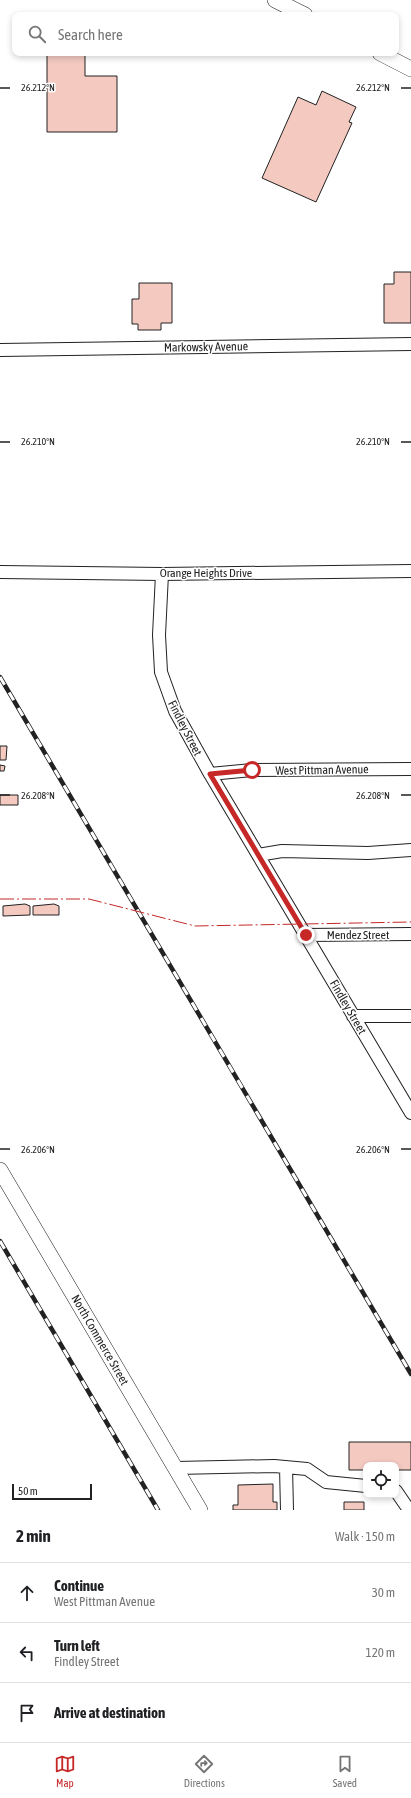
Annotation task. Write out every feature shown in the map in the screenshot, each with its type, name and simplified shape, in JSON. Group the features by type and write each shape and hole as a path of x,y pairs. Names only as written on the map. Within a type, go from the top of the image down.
{"main road":[{"path":"275,0 298,12"},
{"path":"386,56 411,69"},
{"name":"North Commerce Street","path":"0,1170 200,1510"}],"street":[{"name":"Markowsky Avenue","path":"0,350 411,344"},
{"name":"Orange Heights Drive","path":"0,572 162,574 411,571"},
{"name":"Findley Street","path":"162,574 159,635 161,672 175,711 258,855 354,1016 407,1101 411,1114"},
{"name":"West Pittman Avenue","path":"210,774 252,770 411,769"},
{"path":"258,855 282,851 368,853 411,850"},
{"name":"Mendez Street","path":"306,935 411,934"},
{"path":"354,1016 411,1016"},
{"path":"176,1468 286,1467 307,1469 326,1482 363,1486"},
{"path":"286,1467 287,1510"},
{"path":"399,1495 410,1510"}],"building":[{"path":"47,56 85,56 85,76 117,76 117,132 47,132"},
{"path":"322,91 356,107 349,122 352,123 316,202 262,178 298,97 316,105"},
{"path":"394,272 411,272 411,323 384,323 384,284 394,284"},
{"path":"139,283 172,283 172,323 161,323 161,330 138,330 138,324 132,324 132,299 139,299"},
{"path":"0,746 7,746 6,760 0,760"},
{"path":"0,765 5,766 4,771 0,771"},
{"path":"0,795 18,795 18,805 0,805"},
{"path":"25,904 30,906 30,915 3,916 3,906"},
{"path":"54,904 59,906 59,915 33,915 33,906"},
{"path":"349,1442 411,1442 411,1470 399,1470 399,1462 363,1462 363,1470 349,1470"},
{"path":"273,1484 273,1502 277,1502 277,1510 233,1510 233,1505 238,1505 238,1485"},
{"path":"344,1502 364,1502 364,1510 344,1510"}],"railway":[{"path":"0,677 411,1374"},
{"path":"0,1241 158,1510"}],"power":[{"path":"0,899 89,899 195,926 411,922"}],"route":[{"path":"252,770 210,774 306,935"}]}
